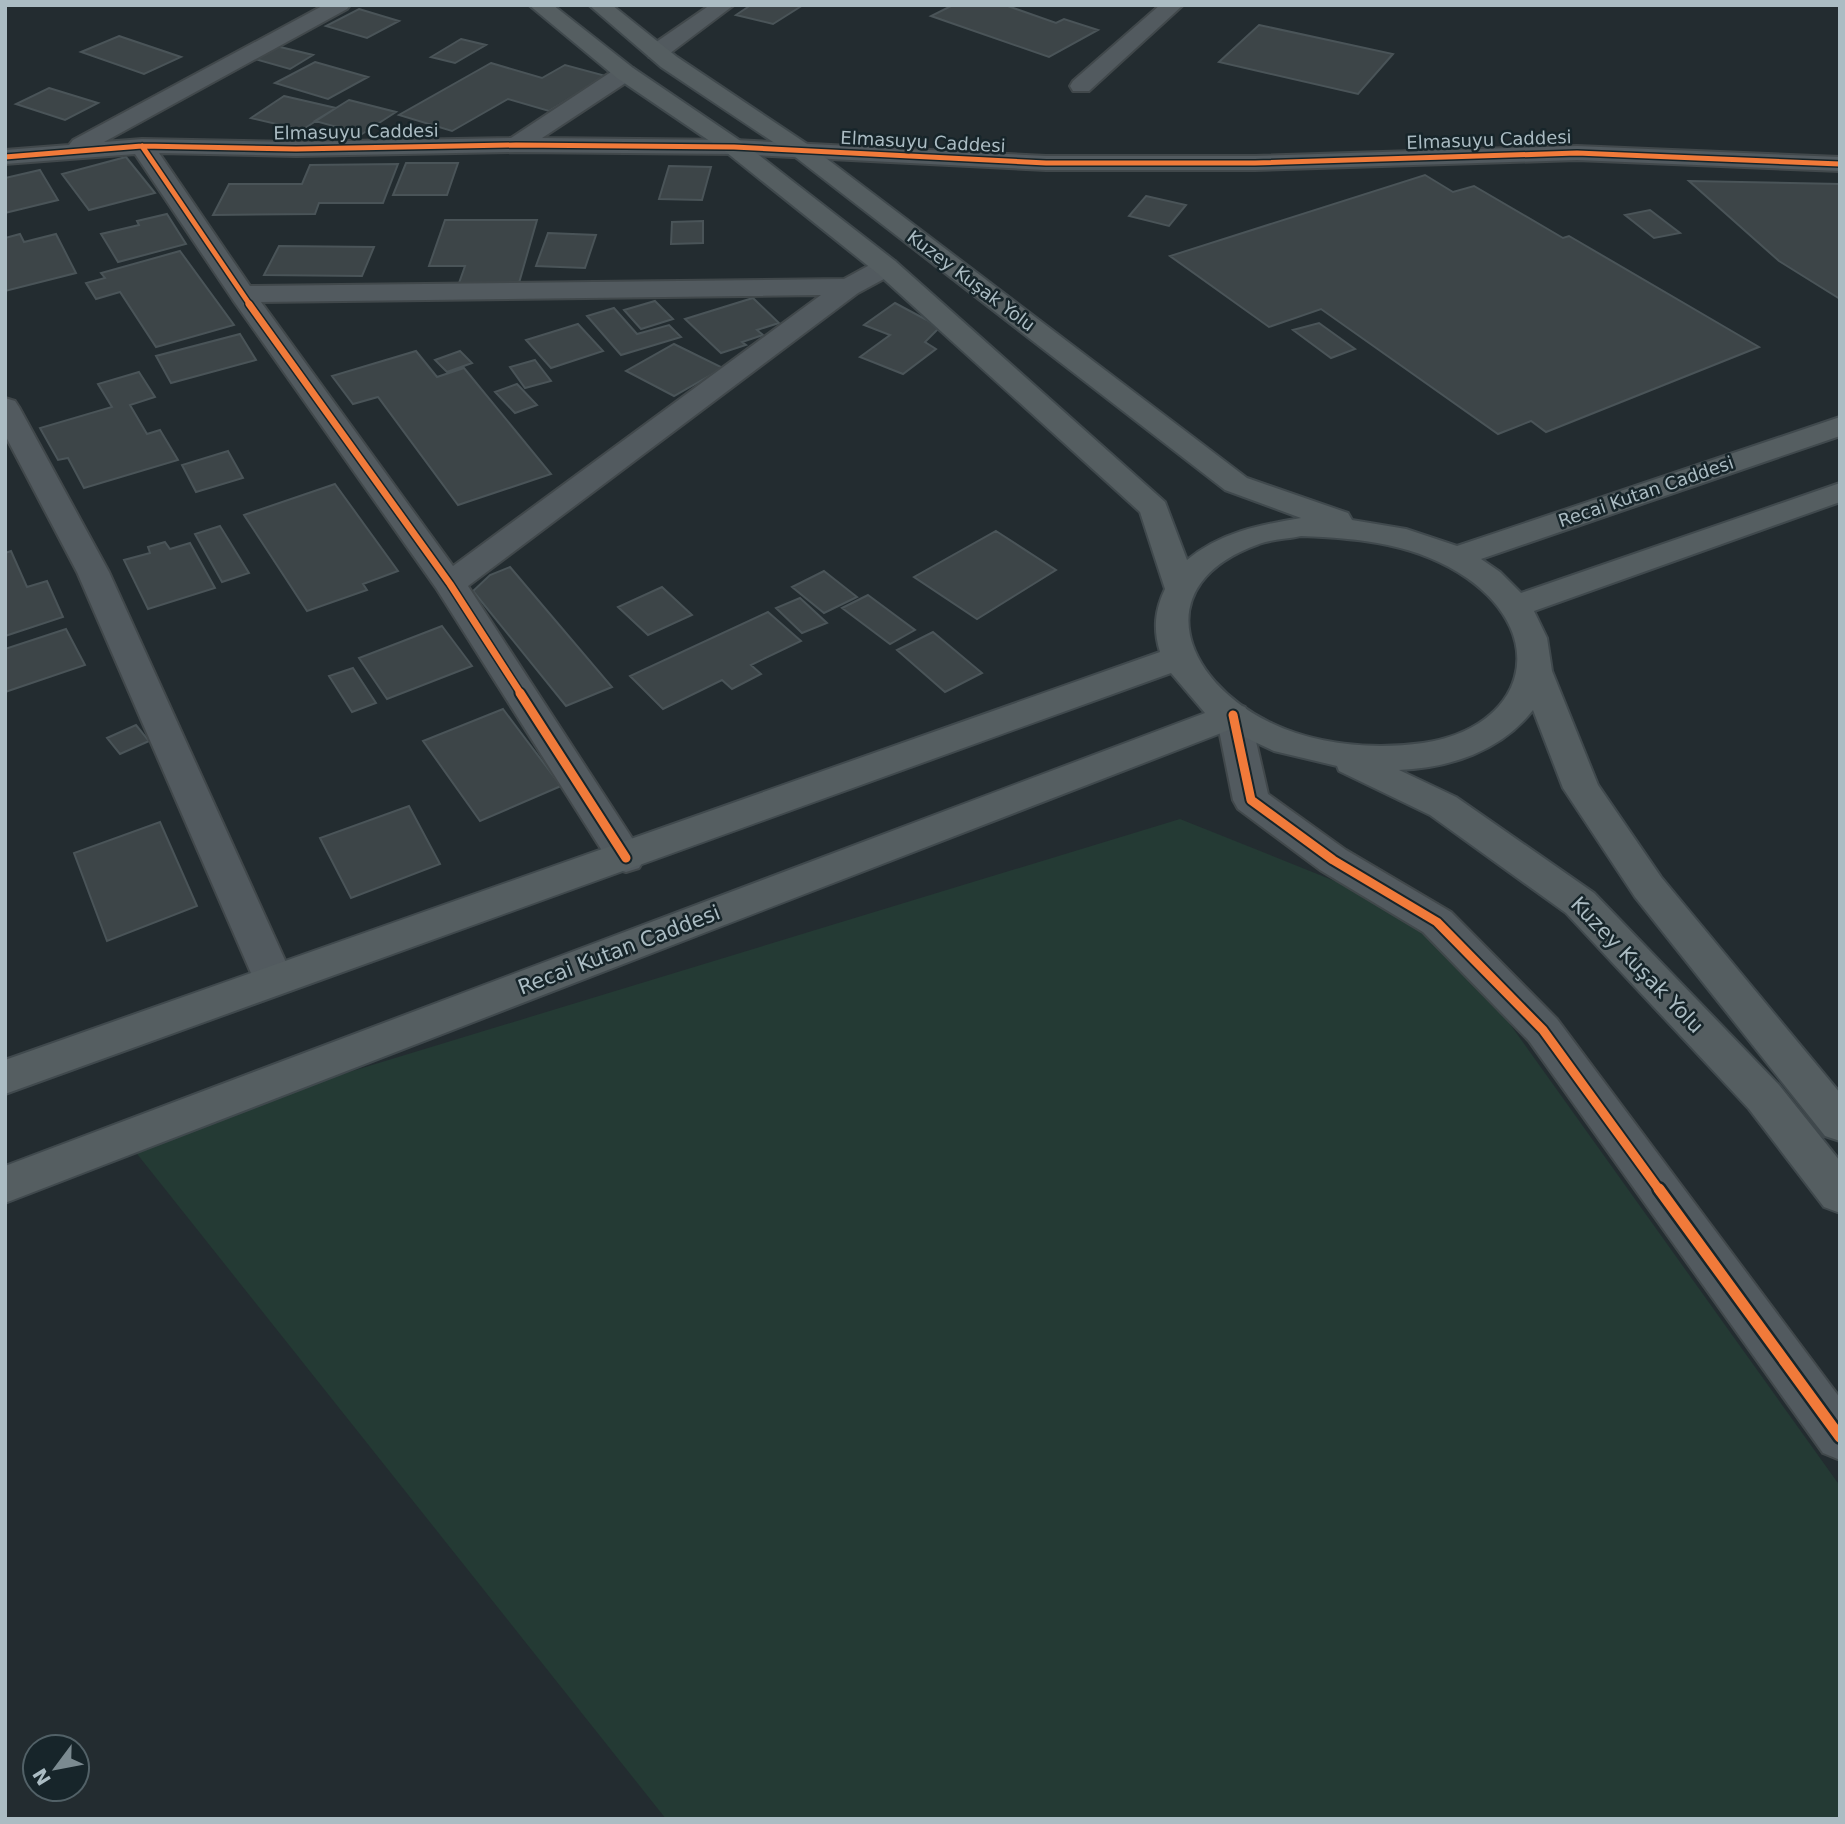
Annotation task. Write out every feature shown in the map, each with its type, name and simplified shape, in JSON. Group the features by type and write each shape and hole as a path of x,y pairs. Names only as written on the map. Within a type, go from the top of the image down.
{"main road":[{"name":"Kuzey Kuşak Yolu","path":"539,5 625,73 734,147 886,267 1154,509 1180,587"},
{"name":"Kuzey Kuşak Yolu","path":"599,5 657,52 802,151 1236,484 1359,528"},
{"name":"Recai Kutan Caddesi","path":"1452,558 1840,426"},
{"path":"1513,607 1840,492"},
{"path":"1535,670 1521,706 1488,734 1438,753 1379,759 1317,751 1257,730 1233,715 1209,699 1178,658 1169,623 1180,587 1208,558 1250,537 1301,527 1359,528 1415,541 1466,564 1506,594 1530,632 1535,670 1581,788 1640,876 1840,1124"},
{"path":"5,1077 625,858 1178,658"},
{"name":"Recai Kutan Caddesi","path":"5,1185 1233,715"},
{"name":"Kuzey Kuşak Yolu","path":"1317,751 1356,763 1443,806 1580,903 1764,1097 1840,1195"}],"street":[{"path":"69,151 340,5"},
{"path":"657,52 724,5"},
{"path":"1081,86 1173,5"},
{"path":"516,145 625,73"},
{"name":"Elmasuyu Caddesi","path":"5,157 142,146 296,149 516,145 734,147 1046,163 1255,163 1577,153 1840,164"},
{"path":"142,146 242,294 450,584 625,858"},
{"path":"450,584 849,287 886,267"},
{"path":"242,294 849,287"},
{"path":"5,407 93,572 274,980"},
{"path":"1233,715 1251,800 1333,860 1437,922 1543,1030 1840,1437"}],"green space":[{"path":"1180,819 1437,922 1840,1486 1840,1819 666,1819 126,1140"}],"building":[{"path":"751,5 803,5 773,24 736,15"},
{"path":"953,5 1005,5 1056,23 1064,19 1098,30 1049,57 931,16"},
{"path":"359,9 399,21 367,38 326,26"},
{"path":"1259,25 1393,54 1358,94 1219,62"},
{"path":"119,36 181,57 144,74 81,52"},
{"path":"461,39 486,45 455,63 431,57"},
{"path":"272,45 313,55 290,69 248,57"},
{"path":"315,62 368,77 328,99 275,83"},
{"path":"491,63 542,78 565,65 606,76 549,111 508,99 452,131 399,115"},
{"path":"49,88 98,103 65,120 16,104"},
{"path":"284,96 336,108 302,130 251,118"},
{"path":"349,100 396,112 362,134 315,121"},
{"path":"126,157 155,193 89,210 62,174"},
{"path":"406,163 458,163 447,195 393,195"},
{"path":"398,164 383,203 319,203 315,214 213,215 229,184 302,184 310,165"},
{"path":"669,166 711,167 702,200 659,199"},
{"path":"40,170 58,200 5,213 5,178"},
{"path":"1425,175 1453,192 1474,186 1563,238 1569,236 1759,347 1546,432 1531,421 1498,434 1321,309 1269,327 1170,256"},
{"path":"1689,181 1840,184 1840,299 1779,261"},
{"path":"1146,196 1186,205 1169,226 1129,216"},
{"path":"1650,210 1680,233 1654,238 1625,215"},
{"path":"167,214 186,244 118,262 101,234 139,225 137,221"},
{"path":"445,220 537,220 519,283 459,283 465,266 429,266"},
{"path":"703,221 703,243 671,244 672,222"},
{"path":"548,233 596,235 585,268 536,266"},
{"path":"20,234 24,242 56,234 76,273 5,291 5,238"},
{"path":"279,246 374,247 362,276 264,275"},
{"path":"180,251 234,325 156,347 120,292 96,299 86,283 105,278 101,273"},
{"path":"753,298 779,323 757,330 763,335 742,342 746,345 721,353 685,319"},
{"path":"655,301 673,319 641,329 624,310"},
{"path":"895,303 940,327 925,342 936,349 903,374 860,357 890,335 864,325"},
{"path":"614,308 637,334 669,325 681,337 621,355 587,316"},
{"path":"1319,323 1355,349 1331,358 1293,330"},
{"path":"578,324 603,351 551,368 526,340"},
{"path":"240,334 256,360 171,383 156,356"},
{"path":"674,344 723,368 674,396 626,371"},
{"path":"416,351 437,377 464,368 551,474 458,505 378,397 353,404 332,376"},
{"path":"460,351 472,363 447,372 435,360"},
{"path":"535,360 551,381 525,388 510,367"},
{"path":"139,372 155,397 130,405 147,434 160,430 178,460 84,488 68,458 58,460 40,428 112,407 98,384"},
{"path":"517,384 537,405 515,413 495,392"},
{"path":"228,451 243,478 196,492 182,465"},
{"path":"335,484 398,571 363,584 367,590 307,611 244,515"},
{"path":"220,526 249,573 222,582 195,534"},
{"path":"996,531 1056,570 977,619 914,577"},
{"path":"165,542 170,549 190,543 215,588 148,609 124,560 150,553 148,547"},
{"path":"11,551 27,587 47,581 63,617 5,636 5,553"},
{"path":"510,567 612,687 566,706 473,591 490,575"},
{"path":"824,571 857,597 824,613 792,587"},
{"path":"662,587 692,615 648,635 618,607"},
{"path":"868,595 915,630 890,644 842,608"},
{"path":"800,598 827,623 802,633 776,608"},
{"path":"768,612 801,641 751,665 761,674 732,689 722,680 663,709 630,676"},
{"path":"442,626 472,666 387,699 359,658"},
{"path":"66,629 85,665 5,692 5,649"},
{"path":"933,632 982,673 945,692 897,650"},
{"path":"353,668 376,703 352,712 329,676"},
{"path":"503,709 561,786 480,821 423,741"},
{"path":"136,725 149,741 120,754 107,738"},
{"path":"409,806 440,864 351,898 320,838"},
{"path":"160,822 197,906 107,941 74,853"}],"cycle path":[{"path":"5,157 142,146 296,149 516,145 734,147 1046,163 1255,163 1577,153 1840,164"},
{"path":"142,146 242,294 450,584 626,858"},
{"path":"1233,715 1251,800 1333,860 1437,922 1543,1030 1840,1437"}]}
